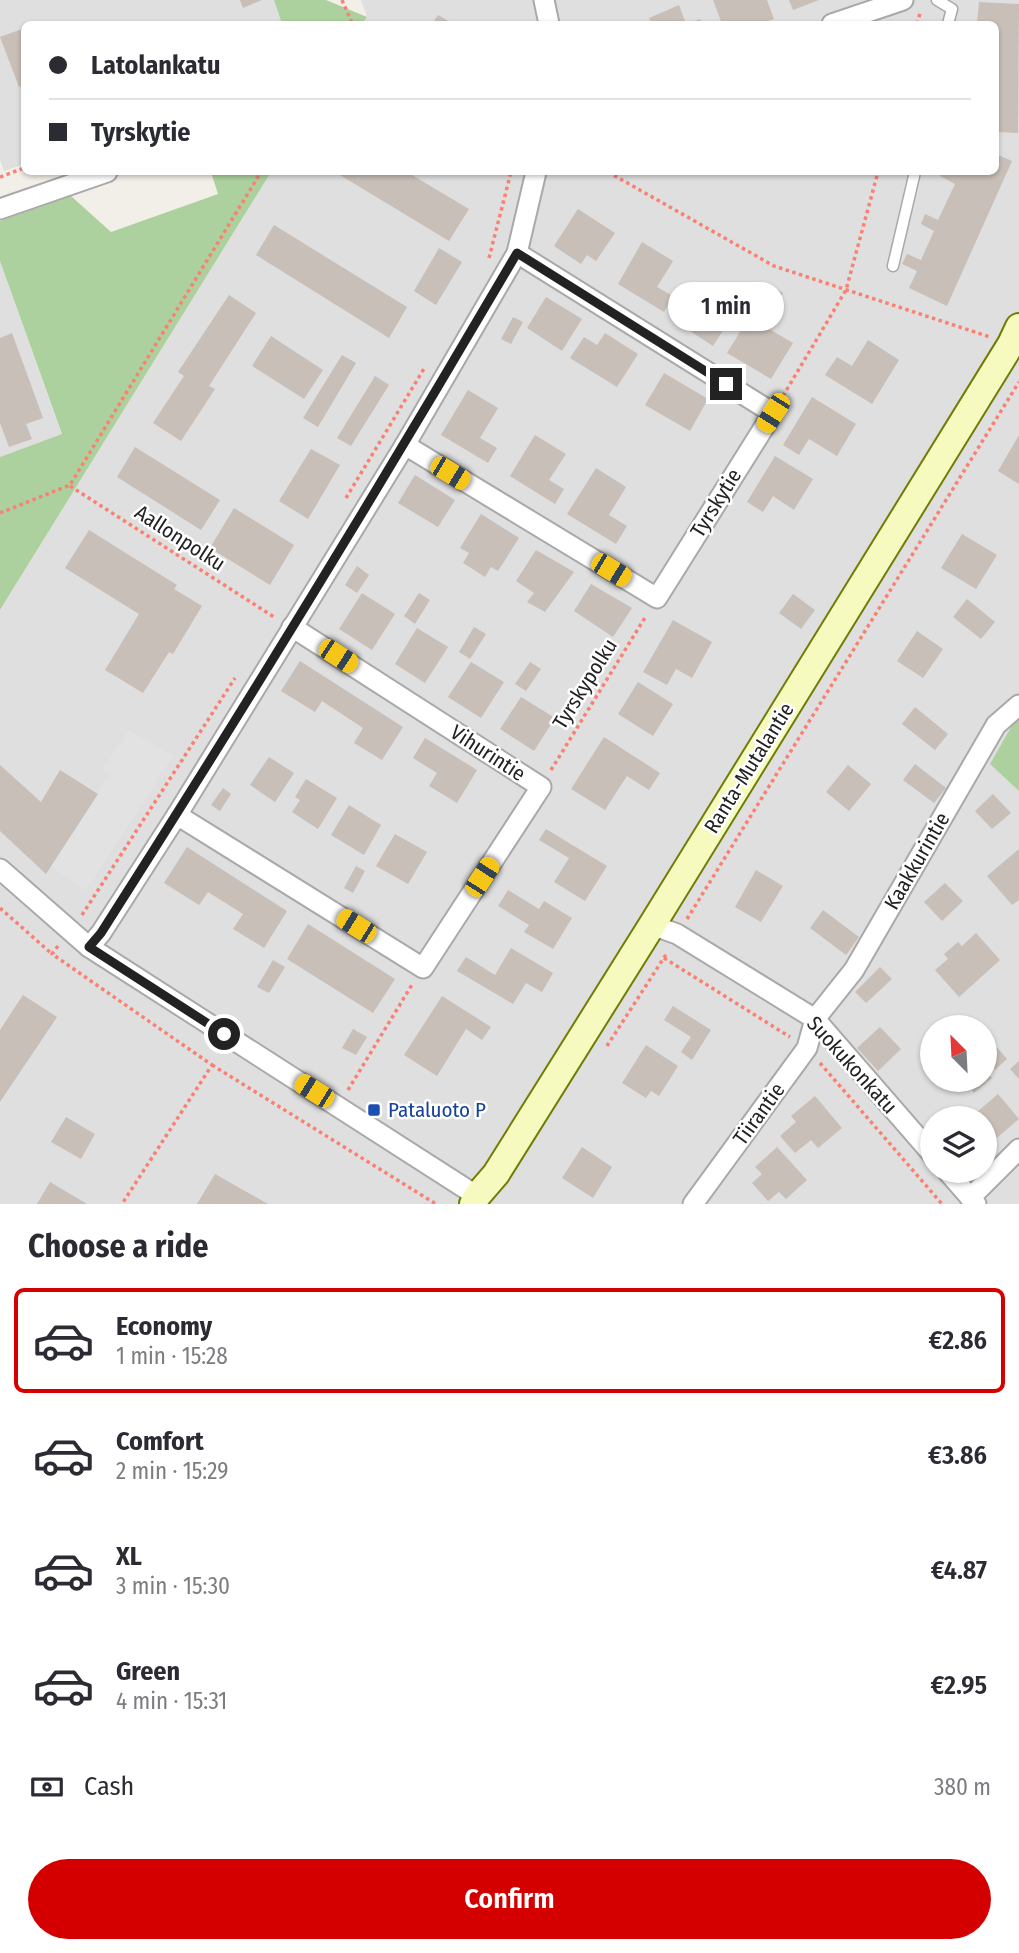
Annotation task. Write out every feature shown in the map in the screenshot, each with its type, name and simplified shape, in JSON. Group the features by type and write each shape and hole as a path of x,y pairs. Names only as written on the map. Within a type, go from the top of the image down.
{"street":[{"path":"544,0 548,21"},
{"path":"841,21 903,0"},
{"path":"0,209 98,175"},
{"path":"89,947 101,933 177,815 405,445 517,253 535,175"},
{"path":"517,253 773,413"},
{"name":"Ranta-Mutalantie","path":"475,1200 496,1174 652,925 1015,335"},
{"name":"Tyrskytie","path":"657,598 773,413"},
{"path":"405,445 657,598"},
{"name":"Vihurintie","path":"292,627 541,787 423,968"},
{"name":"Kaakkurintie","path":"815,1019 854,970 996,725 1019,705"},
{"path":"177,815 423,968"},
{"path":"0,869 89,947 337,1106 475,1200"},
{"name":"Suokukonkatu","path":"652,925 677,934 815,1019 920,1140"},
{"name":"Tiirantie","path":"692,1204 807,1048 815,1019"},
{"path":"957,1183 973,1201 1019,1149"}],"lane":[{"path":"937,0 952,9 949,21"},
{"path":"893,266 914,175"}],"path":[{"path":"342,0 352,21"},
{"path":"0,177 21,169"},
{"path":"0,513 70,485 259,175"},
{"path":"613,175 774,266 846,290 1015,335"},
{"path":"773,413 846,290 877,175"},
{"path":"604,1050 664,958 1018,386"},
{"name":"Aallonpolku","path":"70,485 274,617"},
{"name":"Tyrskypolku","path":"541,787 657,598"},
{"path":"0,908 52,954"},
{"path":"320,1133 423,968"},
{"path":"212,1065 436,1204"}],"shaded area":[{"path":"0,0 274,0 281,21 21,21 21,165 4,171 0,160"},
{"path":"361,0 1019,0 1019,1204 0,1204 0,610 269,175 999,175 999,21 364,21 367,17"},
{"path":"0,261 62,435 0,457"},
{"path":"129,730 173,756 86,891 51,866 110,774 103,769"}],"green space":[{"path":"274,0 326,0 367,17 364,21 281,21"},
{"path":"212,175 269,175 0,610 0,457 62,434 0,261 0,221 71,196 111,232 218,194"},
{"path":"1019,721 1019,791 990,764 1014,722"}],"building":[{"path":"240,0 262,0 243,8"},
{"path":"713,0 767,0 774,19 768,21 721,21"},
{"path":"789,0 819,0 793,10"},
{"path":"979,2 1019,4 1018,133 999,132 999,21 977,21"},
{"path":"679,5 685,21 650,21 649,18"},
{"path":"438,15 449,21 434,21"},
{"path":"21,29 21,86 19,87 0,37"},
{"path":"999,155 1012,161 947,306 909,288 917,271 902,264 907,254 921,260 934,231 921,224 925,214 938,220 955,184 940,176 999,175"},
{"path":"340,175 412,175 469,209 449,241"},
{"path":"578,209 615,233 596,261 587,255 581,264 554,246"},
{"path":"274,225 407,307 389,338 256,255"},
{"path":"642,242 673,261 657,287 673,296 664,312 618,284"},
{"path":"439,248 462,262 436,305 414,291"},
{"path":"766,283 783,293 775,306 758,295"},
{"path":"696,284 736,310 713,346 673,320"},
{"path":"229,295 256,313 209,386 215,389 181,441 153,423 184,376 178,372"},
{"path":"546,297 582,319 562,351 527,328"},
{"path":"513,317 523,322 511,344 501,339"},
{"path":"749,317 793,343 771,379 727,353"},
{"path":"12,333 43,418 26,424 32,439 9,447 0,423 0,338"},
{"path":"605,333 638,354 617,387 570,358 584,337 597,345"},
{"path":"271,336 323,370 304,399 252,366"},
{"path":"868,340 899,360 872,404 825,375 837,357 852,366"},
{"path":"342,355 356,363 318,427 303,418"},
{"path":"664,373 708,399 690,431 645,405"},
{"path":"375,376 389,385 351,446 337,438"},
{"path":"468,390 498,408 480,438 497,448 488,463 441,435"},
{"path":"812,397 856,424 837,456 809,439 799,455 783,445"},
{"path":"535,435 566,454 549,480 564,489 555,504 510,476"},
{"path":"1019,435 1019,484 998,471"},
{"path":"135,447 220,500 201,530 117,477"},
{"path":"311,449 340,465 308,519 279,501"},
{"path":"775,456 813,479 794,510 773,496 763,512 747,502"},
{"path":"596,468 626,487 609,515 627,526 616,544 567,514"},
{"path":"415,475 455,500 438,527 398,503"},
{"path":"234,508 294,545 270,585 210,548"},
{"path":"481,514 519,538 498,571 491,567 485,577 463,563 469,553 460,548"},
{"path":"89,530 177,585 174,589 202,606 173,654 169,652 143,693 105,670 139,614 65,568"},
{"path":"962,534 997,555 976,589 941,568"},
{"path":"536,550 574,572 545,612 527,602 534,593 516,581"},
{"path":"357,566 369,575 357,593 345,585"},
{"path":"591,584 632,608 613,637 574,611"},
{"path":"362,593 395,614 372,650 339,629"},
{"path":"419,593 430,600 415,624 404,616"},
{"path":"793,594 815,610 801,629 779,613"},
{"path":"967,599 995,622 981,639 953,617"},
{"path":"673,620 712,642 692,678 676,669 667,685 643,672"},
{"path":"474,627 486,634 470,659 459,652"},
{"path":"417,628 448,647 425,683 395,664"},
{"path":"917,631 943,649 923,678 897,661"},
{"path":"300,661 403,727 382,760 354,743 363,728 322,701 315,712 281,691"},
{"path":"471,662 504,682 481,718 448,697"},
{"path":"530,662 541,669 526,691 515,684"},
{"path":"638,682 673,704 653,736 618,714"},
{"path":"521,697 555,718 534,751 500,729"},
{"path":"915,707 948,734 935,750 902,724"},
{"path":"604,737 660,773 649,790 627,776 605,810 571,789"},
{"path":"425,738 477,770 457,803 429,786 437,773 413,758"},
{"path":"269,757 294,773 275,802 250,785"},
{"path":"915,764 946,788 934,803 903,780"},
{"path":"0,765 41,802 60,770 98,794 46,874 0,831"},
{"path":"848,765 871,784 849,811 826,792"},
{"path":"306,779 337,798 318,829 292,812 300,800 295,797"},
{"path":"223,788 231,794 220,811 211,805"},
{"path":"993,794 1011,813 992,829 975,811"},
{"path":"349,805 381,825 364,855 331,835"},
{"path":"546,829 607,866 585,901 554,882 569,858 539,840"},
{"path":"395,834 427,852 408,884 376,866"},
{"path":"187,847 287,911 264,948 233,929 243,914 208,892 199,905 164,883"},
{"path":"1019,849 1019,900 1012,905 987,876"},
{"path":"356,866 365,871 353,893 344,888"},
{"path":"756,870 783,886 761,922 735,907"},
{"path":"945,883 963,901 942,921 924,902"},
{"path":"508,890 539,909 544,901 572,918 553,949 524,932 529,925 498,906"},
{"path":"823,910 859,937 846,955 810,928"},
{"path":"308,924 395,979 373,1013 287,959"},
{"path":"976,933 1000,960 959,997 935,970 948,959 944,954 958,942 962,946"},
{"path":"511,948 553,973 542,992 526,983 513,1004 457,971 466,957 495,975"},
{"path":"273,960 285,967 269,993 257,987"},
{"path":"880,967 892,979 866,1003 855,992"},
{"path":"23,995 57,1017 0,1102 0,1030"},
{"path":"442,996 491,1027 482,1040 466,1029 437,1076 404,1055"},
{"path":"673,1006 711,1030 692,1060 681,1052 691,1037 664,1020"},
{"path":"880,1027 901,1049 878,1071 857,1048"},
{"path":"353,1029 367,1037 356,1055 342,1048"},
{"path":"646,1045 678,1066 659,1096 651,1091 646,1098 622,1083"},
{"path":"998,1049 1007,1059 998,1067"},
{"path":"1019,1061 1019,1079 1010,1069"},
{"path":"998,1094 1019,1119 997,1138 997,1106 984,1106"},
{"path":"815,1096 842,1128 818,1148 811,1140 795,1153 780,1136 796,1122 791,1116"},
{"path":"66,1117 95,1134 81,1159 51,1142"},
{"path":"582,1147 612,1167 593,1198 562,1178"},
{"path":"777,1147 807,1180 786,1199 779,1192 768,1201 752,1183 762,1174 755,1167"},
{"path":"215,1174 268,1204 197,1204"},
{"path":"50,1182 87,1204 37,1204"}],"place":[{"name":"Pataluoto P","path":"374,1110"}],"route":[{"path":"224,1034 89,947 101,933 196,783 405,445 517,253 726,384"}]}
